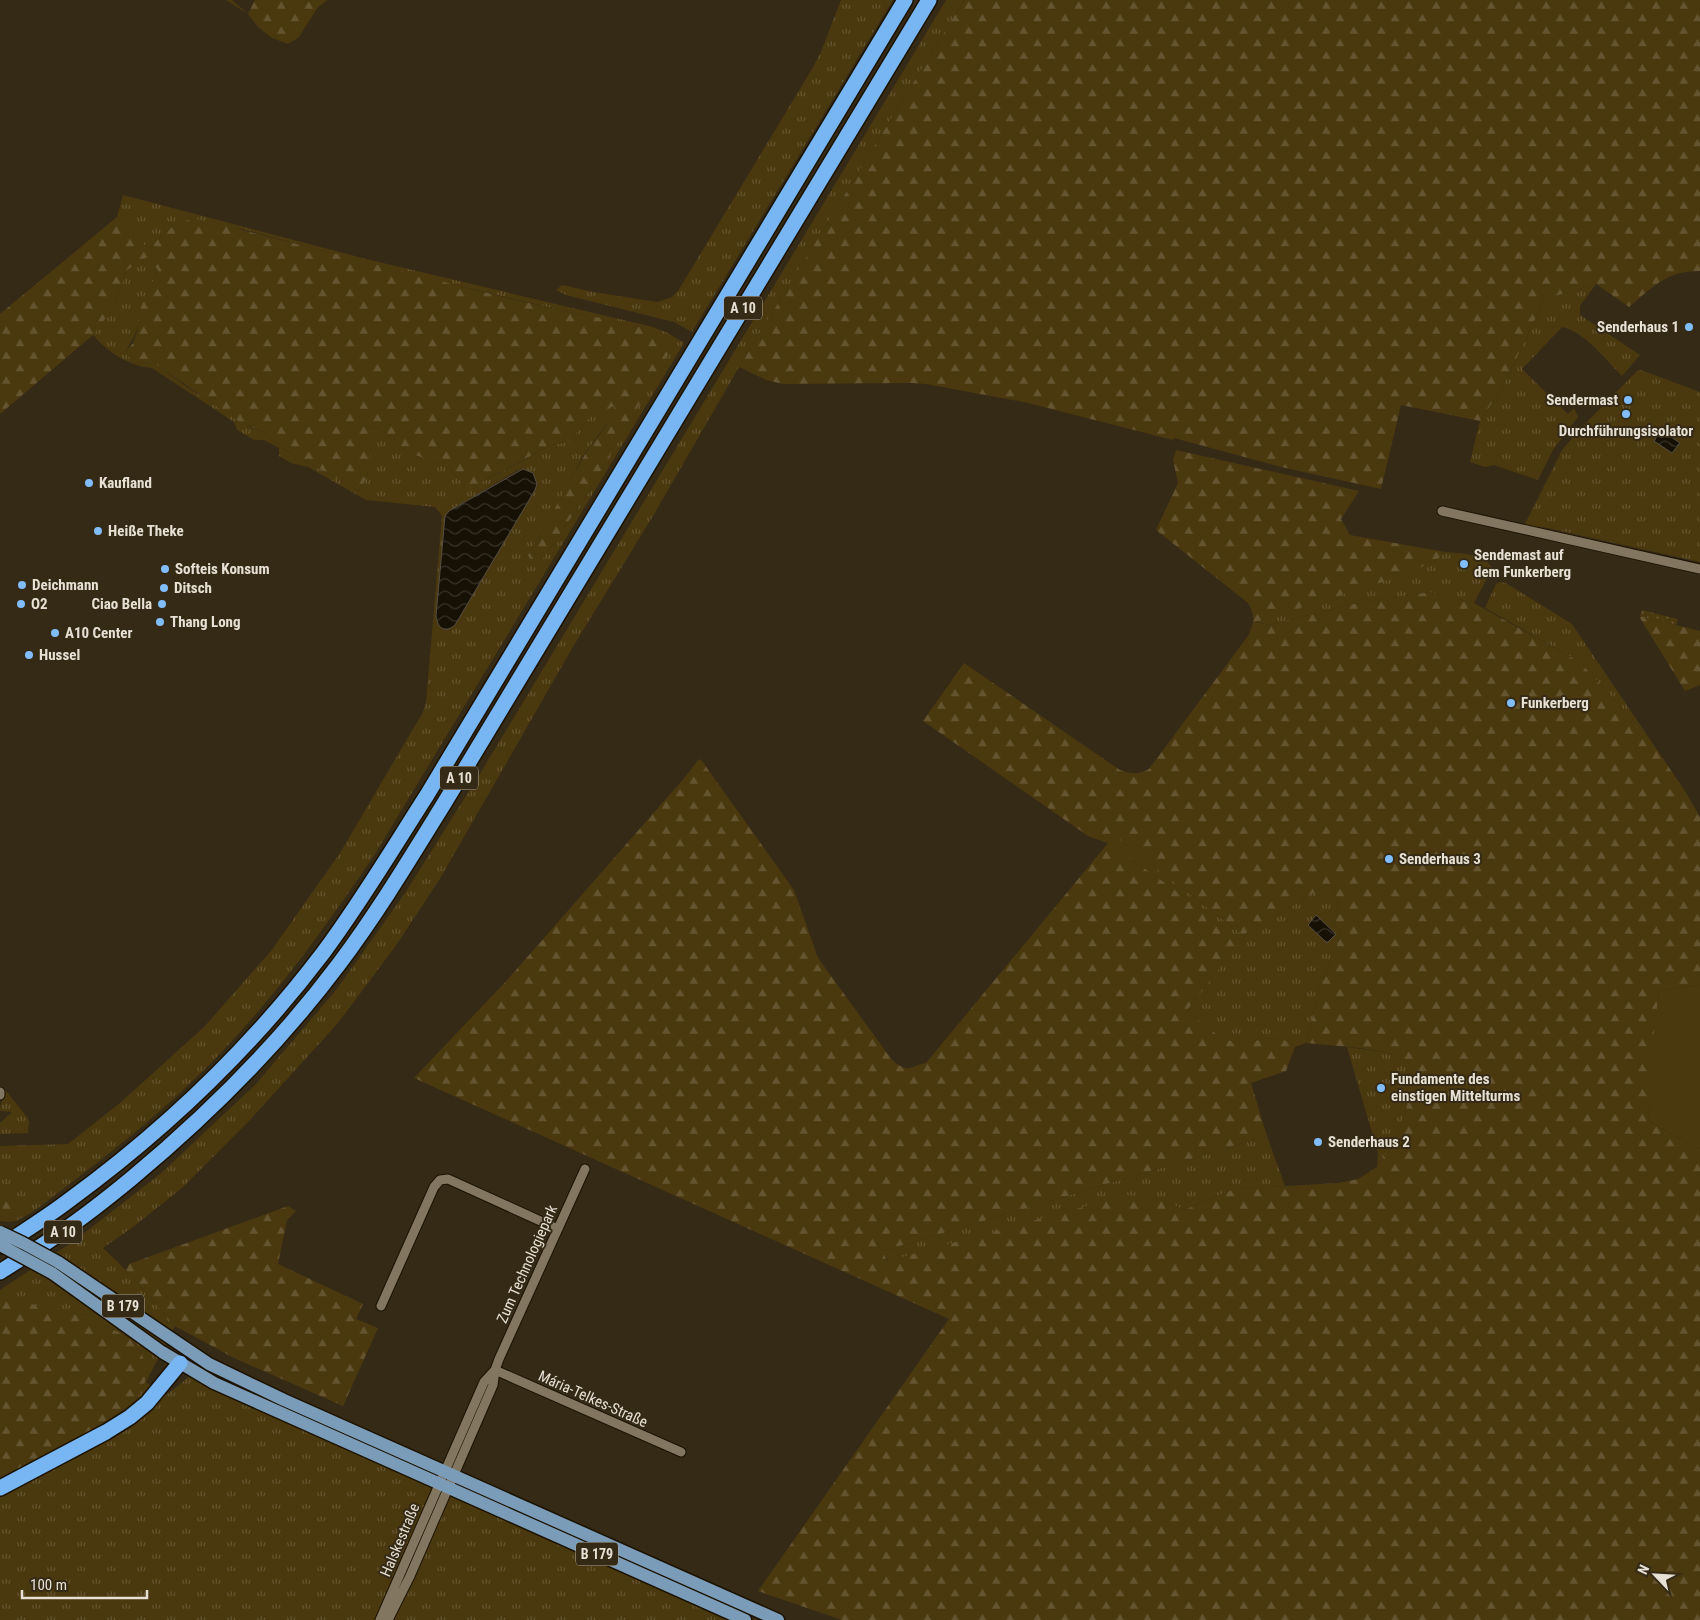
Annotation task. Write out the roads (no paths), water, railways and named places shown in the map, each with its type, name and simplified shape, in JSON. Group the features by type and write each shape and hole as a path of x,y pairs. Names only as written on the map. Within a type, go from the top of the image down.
{"highway":[{"name":"A 10","path":"0,1246 68,1201 187,1104 235,1056 282,1004 323,953 368,888 427,794 905,0"},
{"name":"A 10","path":"0,1272 61,1233 90,1211 155,1159 199,1120 252,1068 340,963 384,899 450,794 928,0"},
{"path":"0,1488 106,1432 130,1417 147,1403 184,1357"}],"main road":[{"name":"B 179","path":"0,1232 23,1242 162,1352 184,1357 220,1370 778,1620"},
{"name":"B 179","path":"0,1246 55,1267"},
{"name":"B 179","path":"184,1357 222,1387 744,1620"}],"street":[{"path":"1442,511 1700,569"},
{"name":"Zum Technologiepark","path":"449,1473 493,1385 495,1370 585,1169"},
{"path":"381,1306 434,1187 440,1180 448,1180 558,1229"},
{"name":"Mária-Telkes-Straße","path":"495,1370 681,1452"},
{"name":"Halskestraße","path":"388,1620 449,1473"},
{"name":"Halskestraße","path":"380,1620 444,1486"}],"water":[{"path":"1661,430 1680,443 1672,453 1654,441"},
{"path":"523,469 533,473 537,484 535,490 455,625 448,629 442,628 438,624 436,616 445,516 449,511"},
{"path":"1316,915 1336,934 1327,943 1308,925"}],"place":[{"name":"Senderhaus 1","path":"1689,327"},
{"name":"Sendermast","path":"1628,400"},
{"name":"Durchführungsisolator","path":"1626,414"},
{"name":"Kaufland","path":"89,483"},
{"name":"Heiße Theke","path":"98,531"},
{"name":"Sendemast auf dem Funkerberg","path":"1464,564"},
{"name":"Softeis Konsum","path":"165,569"},
{"name":"Deichmann","path":"22,585"},
{"name":"Ditsch","path":"164,588"},
{"name":"O2","path":"21,604"},
{"name":"Ciao Bella","path":"162,604"},
{"name":"Thang Long","path":"160,622"},
{"name":"A10 Center","path":"55,633"},
{"name":"Hussel","path":"29,655"},
{"name":"Funkerberg","path":"1511,703"},
{"name":"Senderhaus 3","path":"1389,859"},
{"name":"Fundamente des einstigen Mittelturms","path":"1381,1088"},
{"name":"Senderhaus 2","path":"1318,1142"}]}
